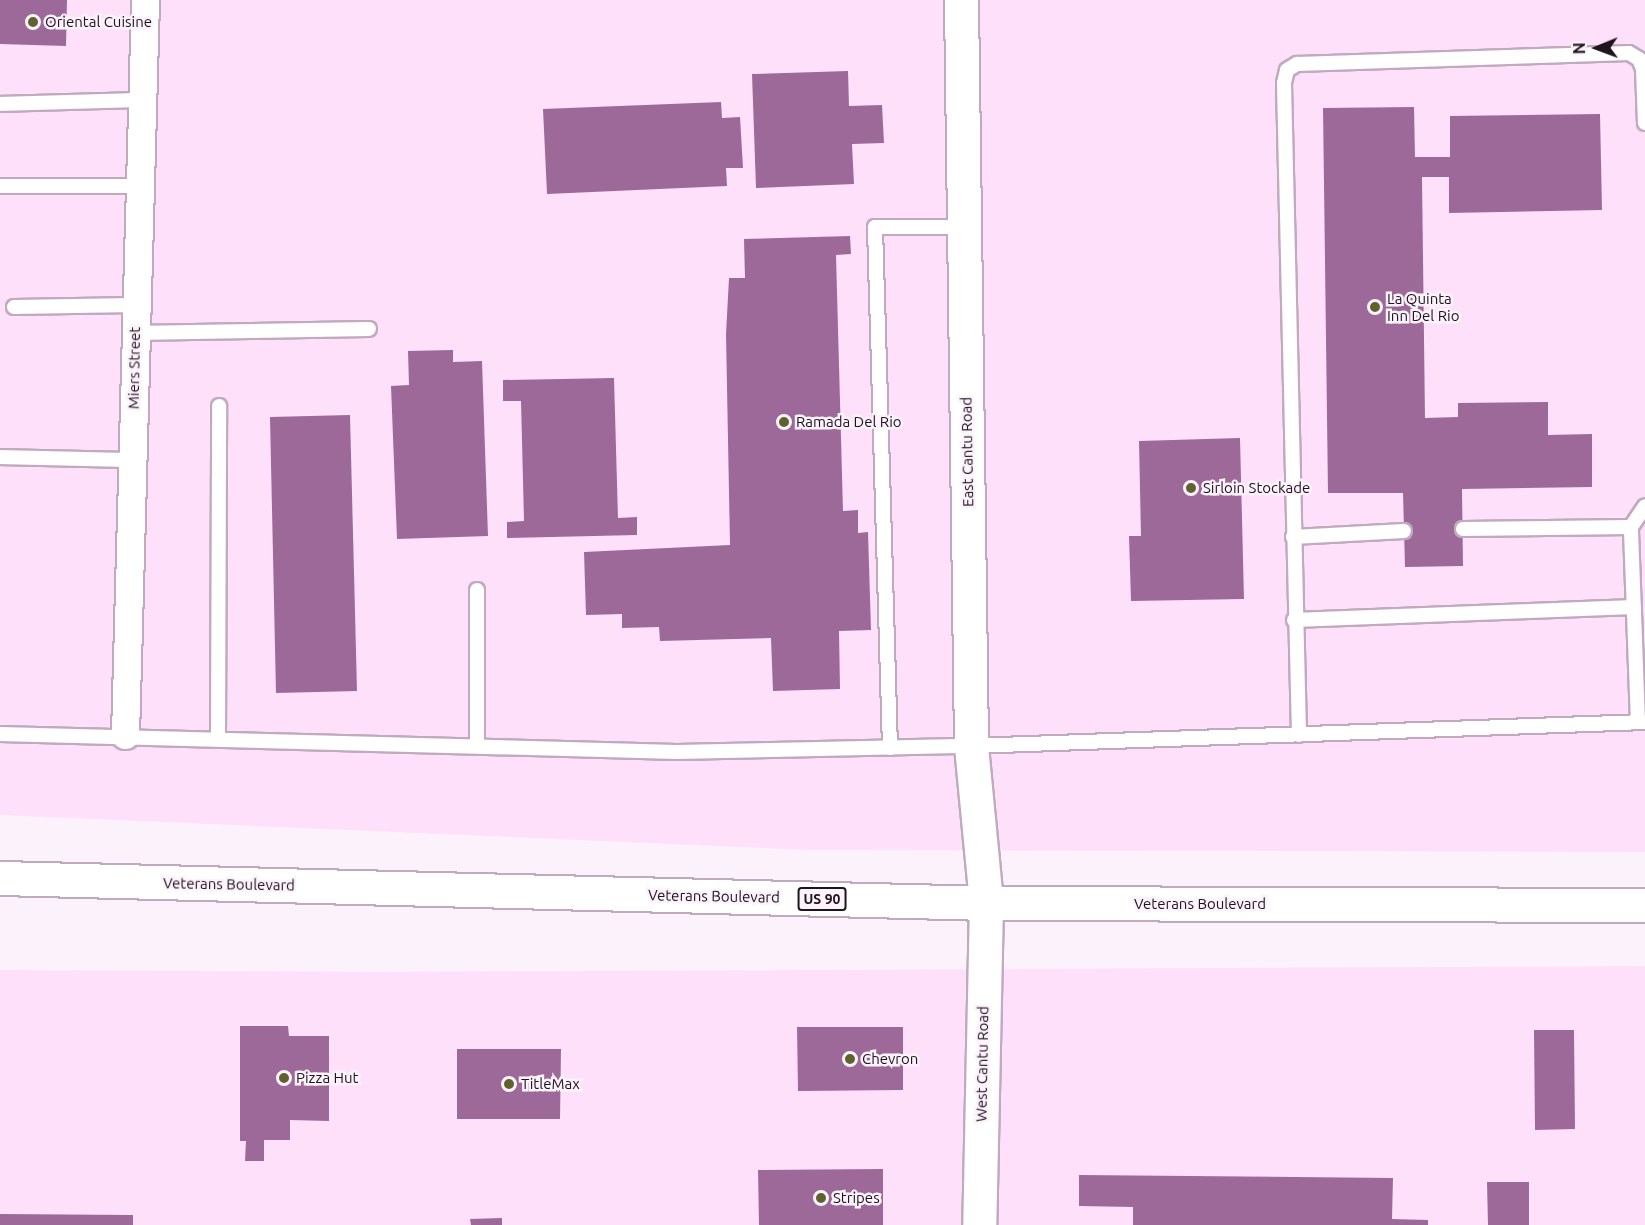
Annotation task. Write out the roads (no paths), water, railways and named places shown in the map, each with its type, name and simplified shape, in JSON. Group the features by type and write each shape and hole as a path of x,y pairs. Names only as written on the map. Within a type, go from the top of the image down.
{"main road":[{"name":"East Cantu Road","path":"961,0 971,746 986,903"},
{"name":"Veterans Boulevard","path":"0,878 986,903 1645,904"},
{"name":"West Cantu Road","path":"979,1225 986,903"}],"street":[{"name":"Miers Street","path":"125,735 138,186 145,0"}],"lane":[{"path":"1299,735 1294,620 1284,82 1287,70 1297,64 1629,53 1643,69 1645,123"},
{"path":"0,104 141,100"},
{"path":"0,186 138,186"},
{"path":"890,748 875,227 964,227"},
{"path":"14,307 135,305"},
{"path":"134,333 369,329"},
{"path":"218,738 219,406"},
{"path":"0,457 132,460"},
{"path":"0,734 125,735 677,752 971,746 1642,722 1631,526 1645,506"},
{"path":"1463,530 1631,526"},
{"path":"1293,537 1404,531"},
{"path":"477,590 477,746"},
{"path":"1294,620 1634,608"}],"place":[{"name":"Oriental Cuisine","path":"33,22"},
{"name":"La Quinta Inn Del Rio","path":"1375,307"},
{"name":"Ramada Del Rio","path":"784,422"},
{"name":"Sirloin Stockade","path":"1191,488"},
{"name":"Chevron","path":"850,1059"},
{"name":"Pizza Hut","path":"284,1078"},
{"name":"TitleMax","path":"509,1084"},
{"name":"Stripes","path":"821,1198"}]}
